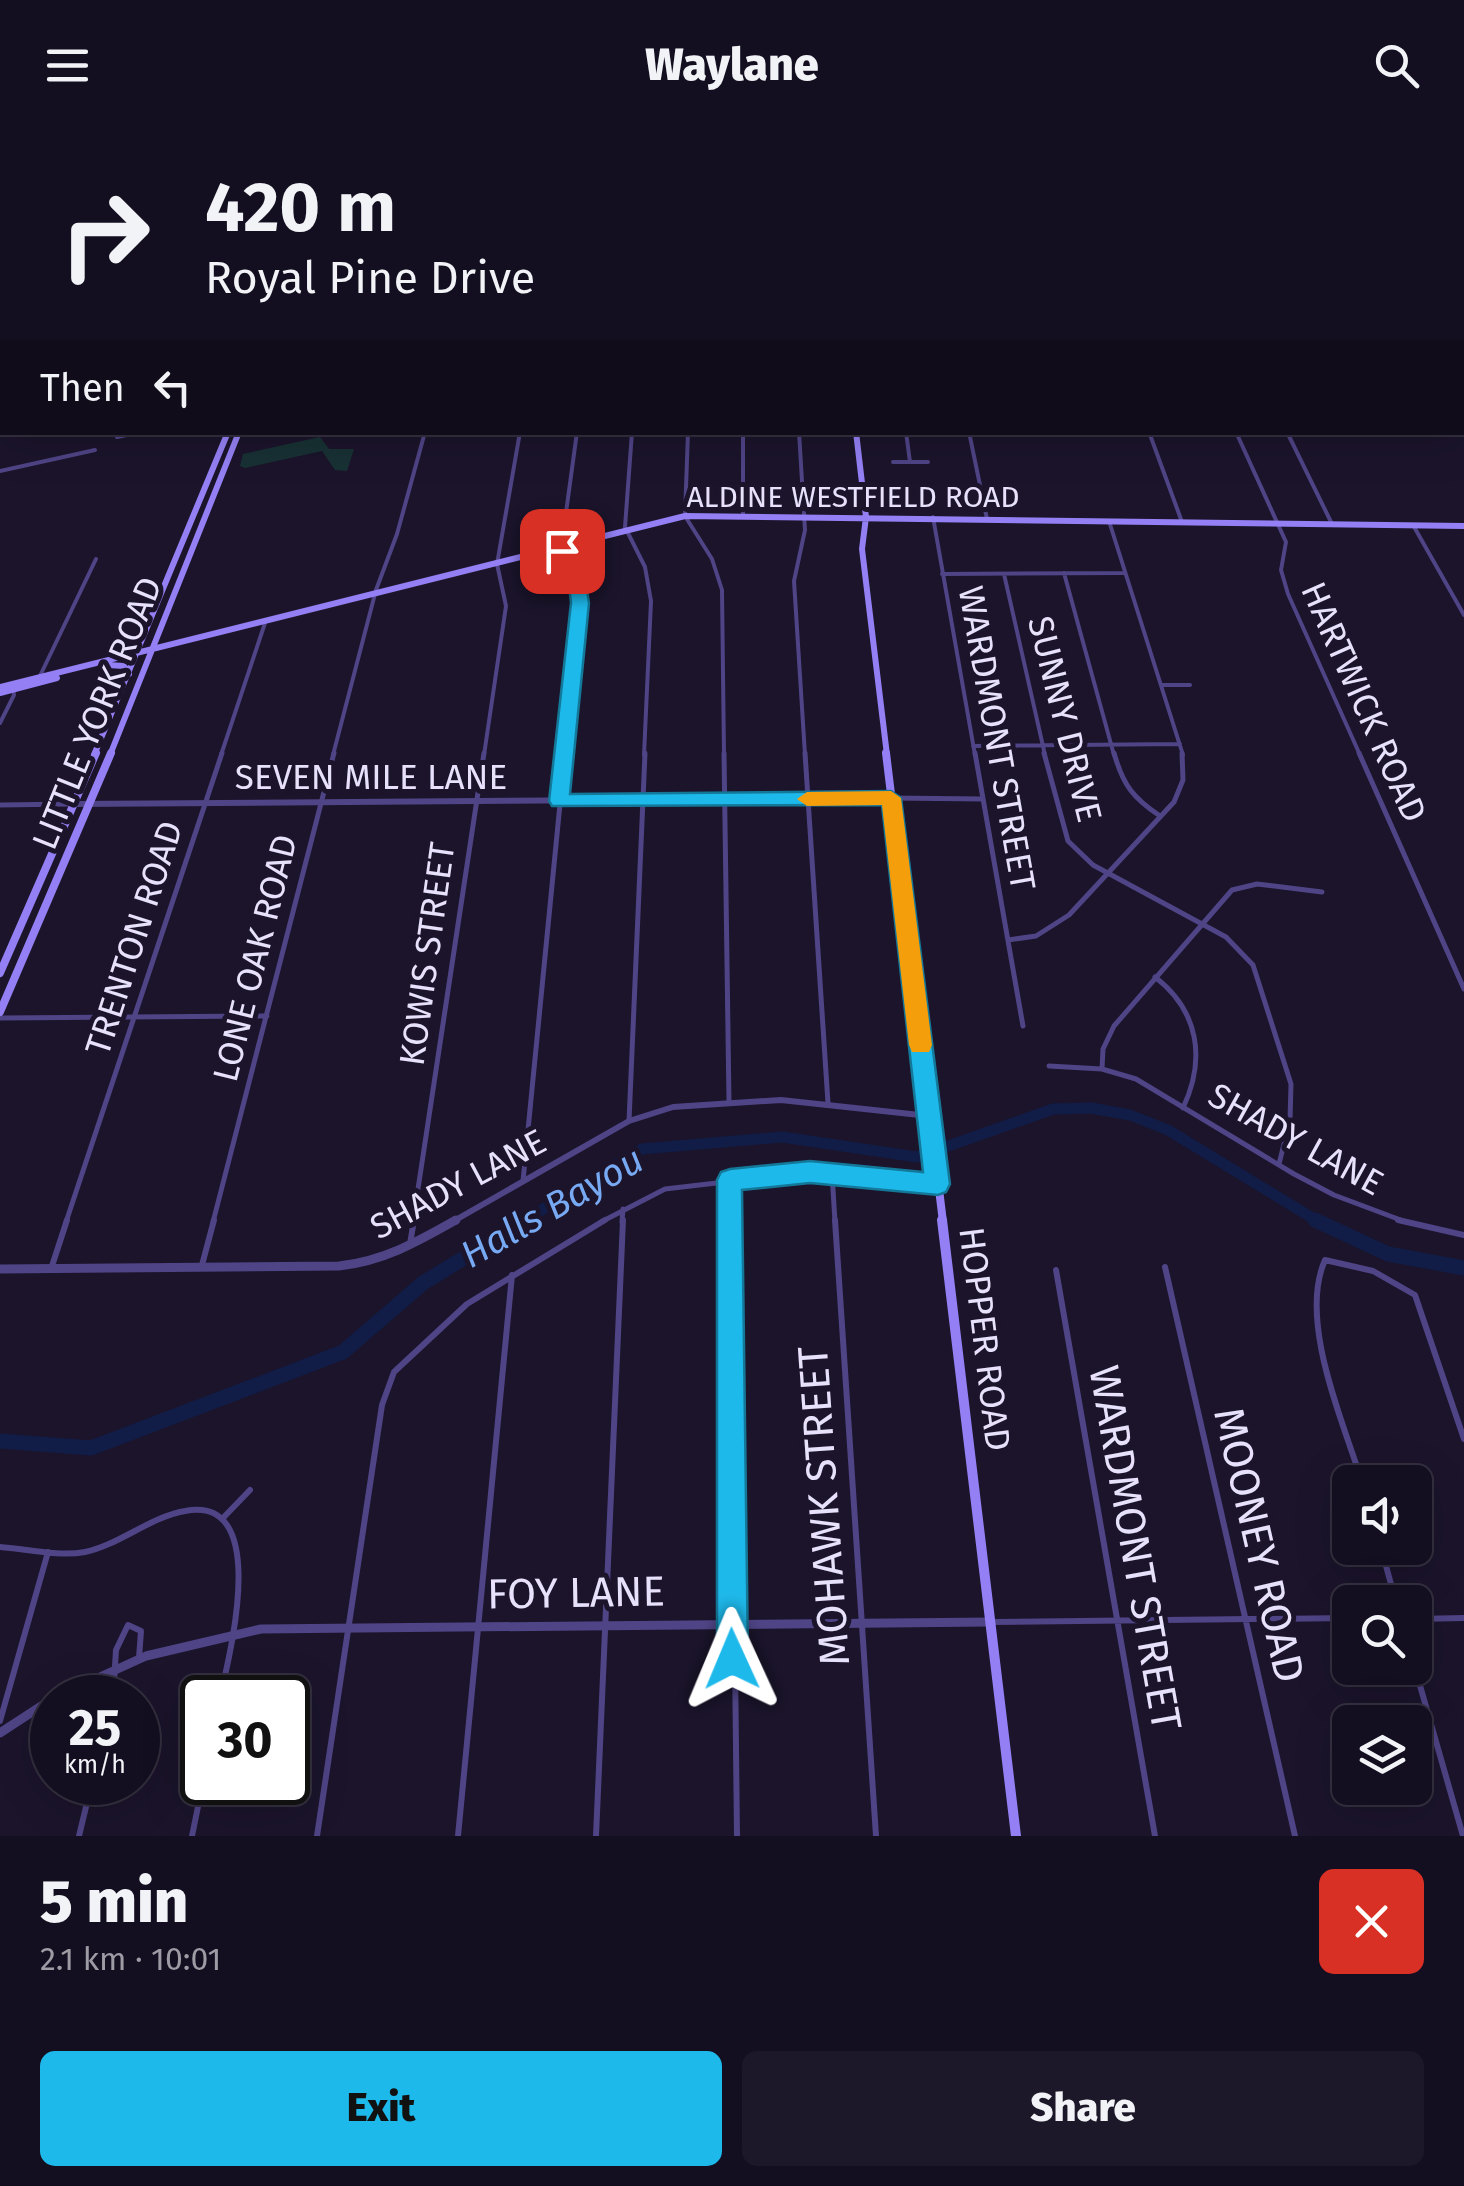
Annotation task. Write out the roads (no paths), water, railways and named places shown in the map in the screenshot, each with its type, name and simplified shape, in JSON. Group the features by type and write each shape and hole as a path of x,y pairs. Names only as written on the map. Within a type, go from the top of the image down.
{"main road":[{"name":"LITTLE YORK ROAD","path":"0,973 138,655 227,435"},
{"name":"LITTLE YORK ROAD","path":"0,1015 90,804 238,435"},
{"name":"HOPPER ROAD","path":"856,435 866,517 862,549 1016,1836"},
{"path":"199,505 211,505"},
{"name":"ALDINE WESTFIELD ROAD","path":"0,690 684,516 1464,526"},
{"path":"161,630 164,641 186,644"},
{"name":"ALDINE WESTFIELD ROAD","path":"39,680 138,655"},
{"path":"108,665 124,666 129,675"}],"street":[{"path":"117,438 129,435"},
{"name":"LONE OAK ROAD","path":"202,1266 374,596 397,534 423,435"},
{"name":"KOWIS STREET","path":"409,1247 506,606 496,564 519,435"},
{"path":"523,1181 580,603 576,576 562,547 577,435"},
{"path":"629,1121 651,601 646,566 625,531 632,435"},
{"path":"688,435 684,516 712,558 722,590 728,1102"},
{"path":"743,435 743,515"},
{"path":"799,435 805,530 794,581 828,1103"},
{"path":"906,435 910,462"},
{"path":"970,435 987,519"},
{"path":"1150,435 1182,522"},
{"name":"HARTWICK ROAD","path":"1237,435 1287,547 1281,570 1287,591 1464,989"},
{"path":"1288,435 1332,524"},
{"path":"0,471 96,450"},
{"path":"893,462 928,462"},
{"name":"WARDMONT STREET","path":"933,517 1023,1026"},
{"path":"1008,940 1036,936 1054,928 1160,816 1183,782 1185,764 1180,744 1109,521"},
{"path":"1413,525 1464,615"},
{"path":"39,680 96,558"},
{"path":"942,574 1126,572"},
{"path":"1064,573 1128,793 1160,816"},
{"name":"SUNNY DRIVE","path":"1004,574 1068,840 1084,858 1202,922 1244,952 1263,990 1292,1092 1280,1164"},
{"name":"TRENTON ROAD","path":"51,1269 266,623"},
{"path":"1162,684 1190,685"},
{"path":"0,723 13,687"},
{"path":"973,746 1180,744"},
{"name":"SEVEN MILE LANE","path":"0,805 982,799"},
{"path":"1102,1068 1106,1038 1221,899 1245,886 1322,892"},
{"path":"1156,977 1181,998 1195,1040 1198,1078 1184,1108"},
{"path":"0,1015 135,1019 267,1016"},
{"name":"SHADY LANE","path":"1049,1066 1102,1068 1136,1079 1377,1216 1404,1225 1464,1235"},
{"name":"SHADY LANE","path":"0,1269 340,1266 372,1262 409,1247 629,1121 662,1109 728,1102 828,1103 929,1116"},
{"path":"317,1836 388,1383 403,1362 450,1318 512,1275 665,1189 832,1172 904,1184 937,1179"},
{"name":"MOHAWK STREET","path":"832,1172 876,1836"},
{"path":"730,1180 737,1836"},
{"path":"596,1836 624,1209"},
{"path":"1357,1465 1316,1312 1316,1275 1326,1260 1344,1262 1406,1287 1419,1302 1464,1439"},
{"name":"MOONEY ROAD","path":"1165,1267 1295,1836"},
{"name":"WARDMONT STREET","path":"1056,1270 1154,1836"},
{"path":"458,1836 512,1275"},
{"path":"222,1519 250,1490"},
{"path":"0,1546 48,1552 103,1547 186,1510 203,1510 222,1519 234,1538 239,1566 225,1675"},
{"path":"0,1721 48,1552"},
{"name":"FOY LANE","path":"99,1675 139,1658 233,1633 476,1626 1332,1618"},
{"path":"1432,1618 1464,1618"},
{"path":"115,1675 117,1643 128,1626 141,1631 139,1658"},
{"path":"1420,1685 1463,1836"},
{"name":"FOY LANE","path":"0,1733 30,1714"},
{"path":"78,1836 86,1805"},
{"path":"192,1836 198,1805"}],"waterway":[{"name":"Halls Bayou","path":"522,1222 642,1149 782,1137 917,1157 1053,1109 1091,1108 1130,1115 1168,1130 1318,1221"},
{"name":"Halls Bayou","path":"0,1441 91,1448 343,1352 423,1283 526,1220"},
{"name":"Halls Bayou","path":"1318,1221 1388,1254 1464,1268"}]}
